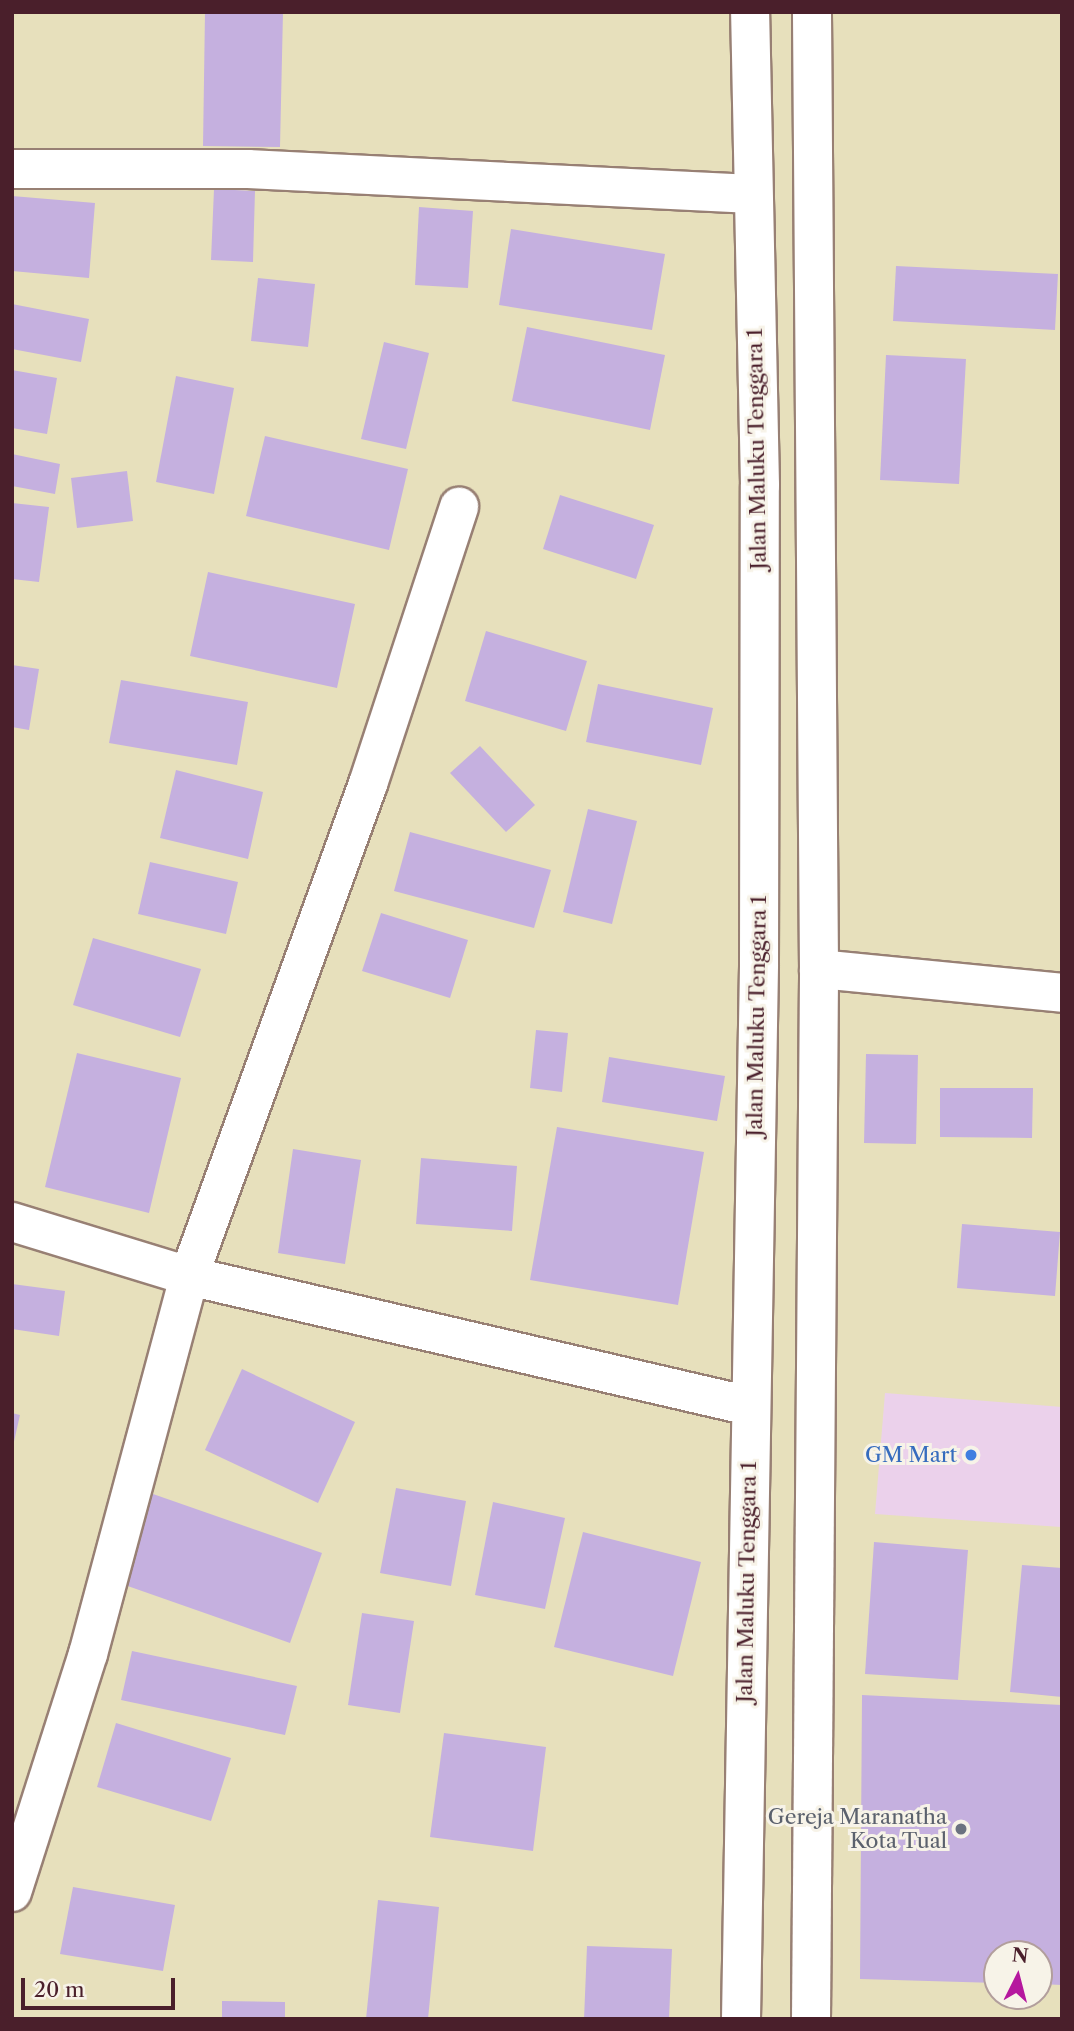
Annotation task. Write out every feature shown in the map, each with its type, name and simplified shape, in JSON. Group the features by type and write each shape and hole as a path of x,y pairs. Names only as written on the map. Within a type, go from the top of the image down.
{"main road":[{"name":"Jalan Maluku Tenggara 1","path":"741,2019 760,950 760,485 750,12"},
{"path":"811,2019 819,969 812,12"},
{"path":"12,169 248,169 752,194"},
{"path":"12,1892 88,1654 189,1276 368,784 459,508"},
{"path":"819,969 1062,993"},
{"path":"12,1222 189,1276 750,1406"}],"shaded area":[{"name":"GM Mart","path":"885,1393 1062,1407 1061,1527 875,1514"}],"building":[{"path":"205,12 283,12 280,147 203,146"},
{"path":"214,189 255,191 253,262 211,260"},
{"path":"12,196 95,203 89,278 12,271"},
{"path":"419,207 473,211 468,288 415,285"},
{"path":"511,229 665,254 652,330 499,305"},
{"path":"896,266 1058,274 1055,330 893,321"},
{"path":"258,278 315,284 308,347 251,341"},
{"path":"12,304 89,319 81,362 12,349"},
{"path":"527,327 665,355 650,430 512,401"},
{"path":"384,342 429,353 406,449 361,439"},
{"path":"886,355 966,359 959,484 880,480"},
{"path":"12,370 57,378 47,434 12,428"},
{"path":"176,376 234,388 214,494 156,482"},
{"path":"265,436 408,469 389,550 246,516"},
{"path":"12,454 60,464 55,494 12,486"},
{"path":"127,471 133,521 77,528 71,478"},
{"path":"560,495 654,525 636,579 543,549"},
{"path":"12,503 49,507 39,582 12,579"},
{"path":"208,572 355,604 337,688 190,656"},
{"path":"486,631 587,661 566,731 465,701"},
{"path":"12,665 39,669 29,730 12,727"},
{"path":"121,680 248,702 237,765 109,743"},
{"path":"598,684 713,708 701,765 586,742"},
{"path":"480,746 535,805 506,832 450,773"},
{"path":"176,770 263,792 248,859 160,838"},
{"path":"588,809 637,821 612,924 563,912"},
{"path":"410,832 551,870 534,928 394,891"},
{"path":"150,862 238,882 226,934 138,914"},
{"path":"381,913 468,940 450,998 362,971"},
{"path":"93,938 201,969 180,1037 73,1005"},
{"path":"536,1030 568,1033 562,1092 530,1088"},
{"path":"77,1053 181,1078 149,1213 45,1187"},
{"path":"866,1054 918,1055 916,1144 864,1143"},
{"path":"609,1057 725,1076 717,1121 602,1102"},
{"path":"940,1088 1033,1088 1032,1138 940,1137"},
{"path":"557,1127 704,1152 678,1305 530,1280"},
{"path":"293,1149 361,1160 345,1264 278,1253"},
{"path":"421,1158 517,1166 512,1231 416,1224"},
{"path":"962,1224 1060,1232 1055,1296 957,1288"},
{"path":"12,1284 65,1291 59,1336 12,1329"},
{"path":"242,1369 355,1422 318,1503 205,1450"},
{"path":"12,1413 20,1415 13,1446 12,1446"},
{"path":"396,1488 466,1501 451,1586 380,1573"},
{"path":"153,1494 322,1553 290,1643 122,1584"},
{"path":"493,1502 565,1518 545,1609 475,1595"},
{"path":"583,1532 701,1562 673,1676 554,1647"},
{"path":"874,1542 968,1550 958,1680 865,1674"},
{"path":"1022,1565 1062,1568 1062,1697 1010,1692"},
{"path":"362,1613 414,1621 400,1713 348,1705"},
{"path":"132,1651 297,1686 285,1735 121,1700"},
{"name":"Gereja Maranatha Kota Tual","path":"862,1695 1062,1705 1062,1985 1053,1985 1053,1940 983,1940 983,1983 860,1979"},
{"path":"116,1723 231,1758 211,1821 97,1787"},
{"path":"444,1733 546,1747 533,1851 430,1837"},
{"path":"73,1887 175,1905 163,1971 60,1954"},
{"path":"378,1900 439,1907 428,2019 366,2019"},
{"path":"587,1946 672,1949 669,2019 584,2019"},
{"path":"222,2001 285,2002 285,2019 222,2019"}],"place":[{"name":"GM Mart","path":"971,1455"},
{"name":"Gereja Maranatha Kota Tual","path":"961,1829"}]}
